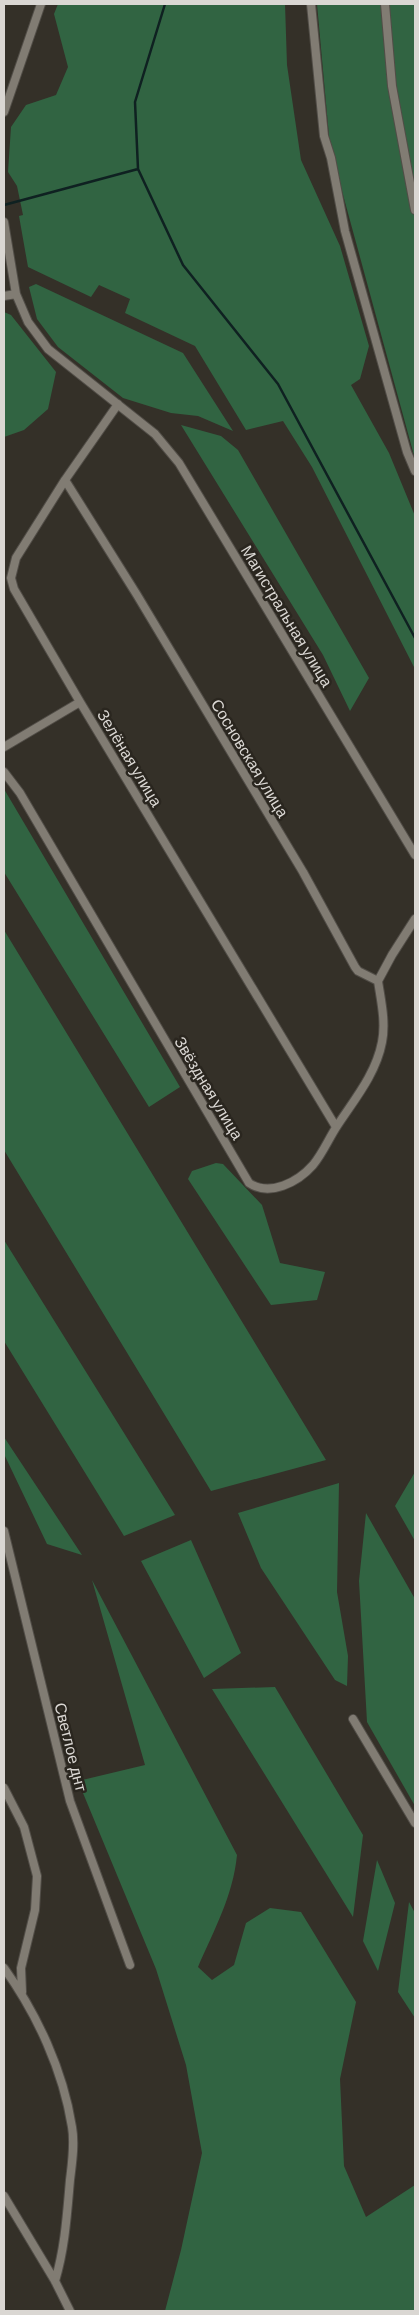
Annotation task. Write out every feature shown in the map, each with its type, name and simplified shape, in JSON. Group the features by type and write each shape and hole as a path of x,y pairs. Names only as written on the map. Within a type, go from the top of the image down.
{"street":[{"path":"4,112 5,101 41,4"},
{"path":"311,4 324,136 331,158 345,231 407,452 415,471"},
{"path":"385,4 392,86 415,210"},
{"name":"Магистральная улица","path":"4,222 16,294 28,322 48,350 155,434 179,463 415,855"},
{"path":"4,296 16,294"},
{"path":"4,564 12,568 25,542 65,480 118,404"},
{"name":"Сосновская улица","path":"65,480 137,595 303,872 355,967 358,971 378,981"},
{"name":"Зелёная улица","path":"12,568 11,578 14,589 336,1127"},
{"path":"4,747 80,702"},
{"name":"Звёздная улица","path":"4,772 20,792 249,1183 264,1190 287,1184 312,1166 360,1093 375,1064 382,1042 384,1023 378,981"},
{"path":"378,981 415,919"},
{"name":"Светлое днт","path":"4,1531 70,1801 130,1965"},
{"path":"352,1719 415,1823"},
{"path":"4,1788 24,1827 30,1843 37,1876 35,1910 20,1968 22,1993"},
{"path":"4,1968 22,1993 42,2031 69,2108 73,2129 62,2258 55,2281"},
{"path":"4,2196 55,2281 70,2311"}],"green space":[{"path":"58,4 285,4 287,65 301,160 340,246 369,346 360,379 351,385 389,453 415,516 415,669 312,467 283,421 246,430 195,346 125,313 130,299 99,285 91,297 28,267 19,216 23,215 17,186 8,172 11,127 26,105 56,95 68,67 54,14"},
{"path":"317,4 415,4 415,459 330,147"},
{"path":"36,284 183,353 233,431 198,416 171,413 123,398 58,347 37,319 29,287"},
{"path":"4,312 11,315 56,372 48,409 24,430 4,437"},
{"path":"181,425 221,436 238,450 369,678 350,711 323,655"},
{"path":"4,789 180,1087 149,1107 4,872"},
{"path":"4,930 326,1460 211,1491 4,1150"},
{"path":"216,1163 223,1164 262,1205 280,1263 325,1272 317,1300 271,1305 188,1179 192,1171"},
{"path":"4,1240 175,1515 124,1536 4,1341"},
{"path":"4,1437 82,1555 47,1544 4,1454"},
{"path":"415,1472 415,1541 395,1506"},
{"path":"339,1483 337,1592 348,1656 347,1686 335,1680 261,1568 238,1513"},
{"path":"366,1513 415,1599 415,1806 367,1722 359,1581"},
{"path":"191,1540 241,1653 204,1678 141,1561"},
{"path":"92,1580 237,1855 227,1899 198,1967 212,1980 234,1965 246,1923 270,1908 301,1912 356,2002 340,2079 344,2166 366,2217 415,2185 415,2311 165,2311 181,2250 202,2153 186,2065 156,1969 78,1781 145,1765"},
{"path":"275,1687 363,1835 353,1917 212,1689"},
{"path":"377,1860 395,1903 378,1971 363,1941"},
{"path":"409,1902 415,1913 415,2018 398,1992"}],"waterway":[{"path":"4,205 138,169 135,102 165,4"},
{"path":"138,169 183,265 278,384 415,638"}]}
